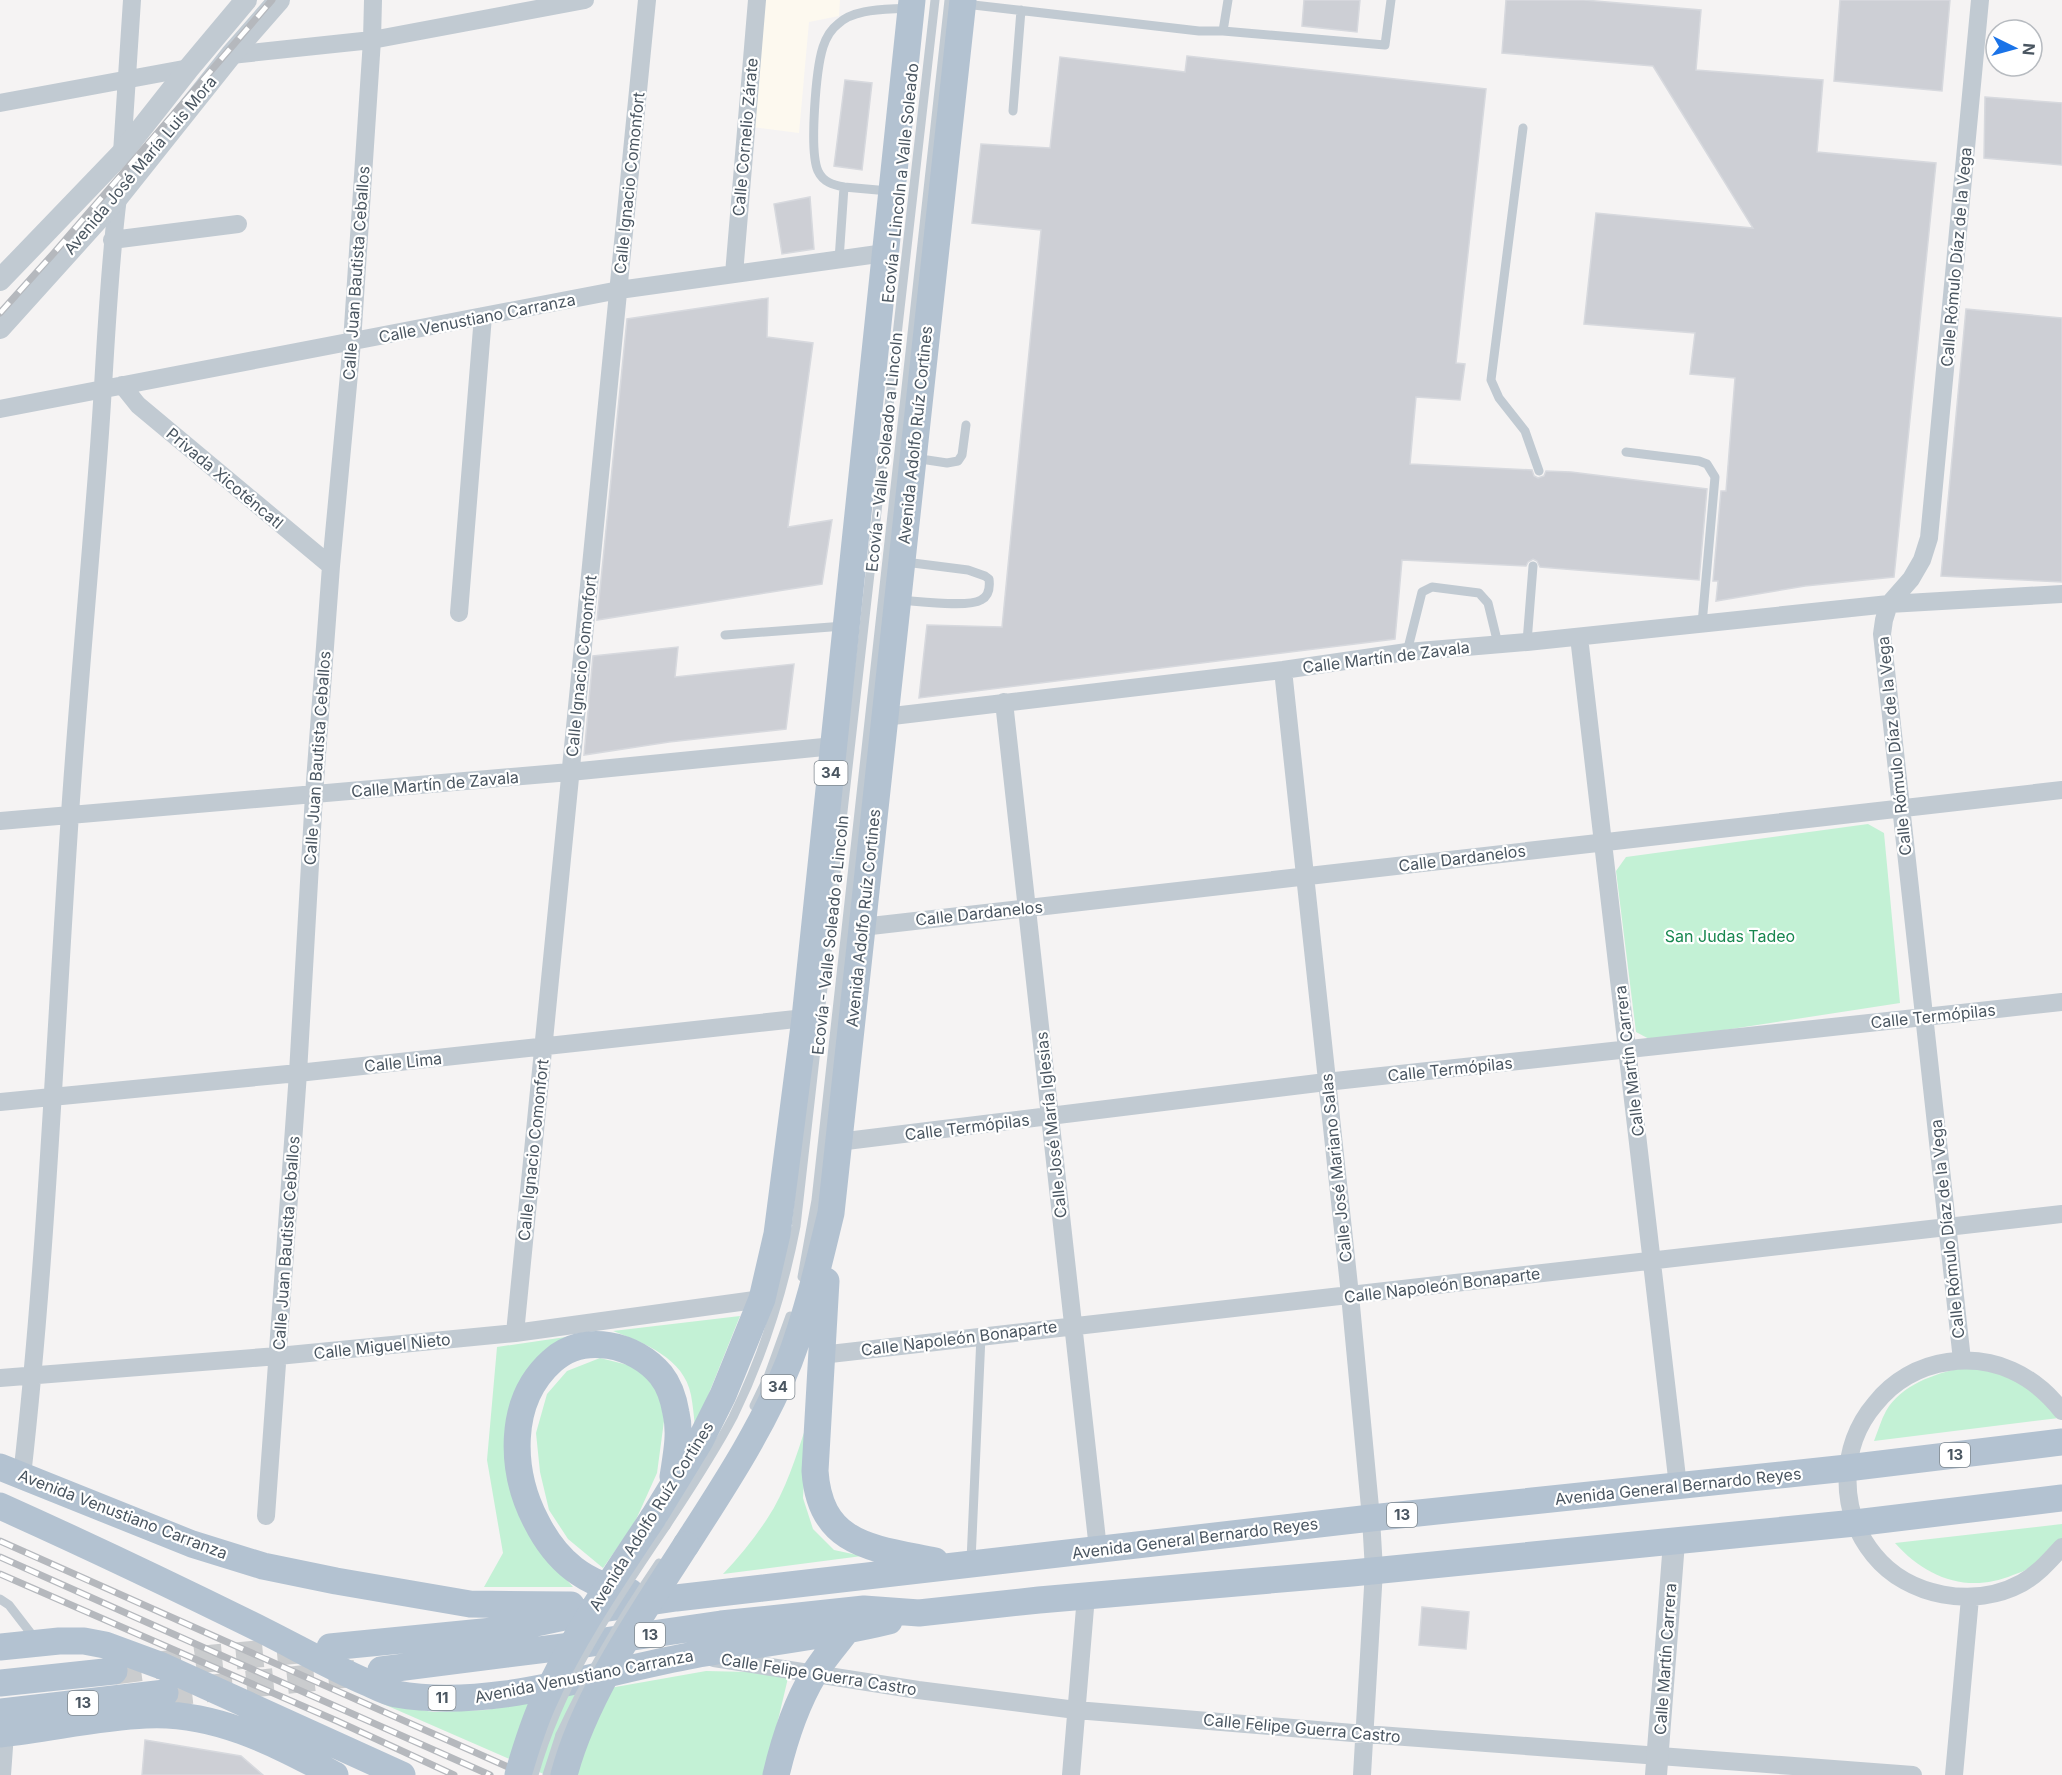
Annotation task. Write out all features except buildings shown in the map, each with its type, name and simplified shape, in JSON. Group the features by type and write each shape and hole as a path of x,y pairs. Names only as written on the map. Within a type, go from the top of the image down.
{"main road":[{"name":"Avenida Adolfo Ruíz Cortines","path":"564,1775 576,1740 607,1676 675,1550 742,1456 789,1362 809,1303 831,1213 902,561 958,1"},
{"name":"Avenida Adolfo Ruíz Cortines","path":"518,1775 542,1705 564,1661 584,1625 659,1522 672,1488 700,1441 723,1395 762,1299 777,1234 805,1018 892,191 919,2"},
{"path":"831,1213 814,1471 816,1490 828,1519 838,1530 871,1546 963,1565"},
{"path":"672,1488 678,1441 677,1415 663,1377 650,1363 632,1352 612,1345 592,1344 571,1349 553,1359 527,1393 519,1417 516,1447 518,1474 527,1505 556,1552 583,1577 620,1590 676,1598"},
{"name":"Avenida General Bernardo Reyes","path":"330,1647 503,1630 602,1609 676,1598 2062,1442"},
{"name":"Avenida Venustiano Carranza","path":"11,1471 192,1544 263,1566 471,1604 563,1604 602,1609"},
{"name":"13","path":"381,1670 721,1624 864,1609 919,1613 1674,1542 1855,1523 2062,1497"},
{"name":"Avenida Venustiano Carranza","path":"0,1506 79,1541 266,1632 326,1664 394,1694 437,1698 484,1697 694,1655 846,1632 919,1613"},
{"path":"776,1775 802,1697 815,1673 864,1609"},
{"path":"0,1647 37,1642 84,1641 105,1645 162,1666 402,1775"},
{"name":"13","path":"0,1683 114,1671"},
{"name":"13","path":"2,1726 165,1694"},
{"path":"2,1726 147,1715 181,1716 241,1730 335,1775"}],"street":[{"path":"122,153 132,0"},
{"name":"Avenida José María Luis Mora","path":"0,280 122,153 246,0"},
{"name":"Avenida José María Luis Mora","path":"0,328 118,197 231,55 279,0"},
{"name":"Calle Juan Bautista Ceballos","path":"266,1516 298,1073 314,795 331,566 352,342 373,0"},
{"path":"231,55 372,40 507,7 585,0"},
{"name":"Calle Ignacio Comonfort","path":"515,1333 647,0"},
{"name":"Calle Cornelio Zárate","path":"734,274 757,0"},
{"name":"Calle Rómulo Díaz de la Vega","path":"1962,1360 1882,650 1884,620 1889,604 1911,579 1922,560 1929,538 1980,0"},
{"path":"0,103 189,68"},
{"path":"11,1471 33,1375 54,1097 70,814 104,390 112,240 118,197"},
{"path":"112,240 238,224"},
{"name":"Calle Venustiano Carranza","path":"0,409 619,290 885,254"},
{"path":"459,613 483,316"},
{"name":"Privada Xicoténcatl","path":"122,386 138,405 331,566"},
{"name":"Calle Martín de Zavala","path":"884,717 1283,670 1407,652 1579,637 1889,604 2062,594"},
{"name":"Calle Martín Carrera","path":"1579,637 1678,1486"},
{"name":"Calle José Mariano Salas","path":"1283,670 1350,1295 1371,1518 1374,1570 1362,1775"},
{"name":"Calle José María Iglesias","path":"1004,702 1098,1549"},
{"name":"Calle Martín de Zavala","path":"0,821 570,772 834,746"},
{"name":"Calle Dardanelos","path":"862,927 2062,790"},
{"name":"Calle Termópilas","path":"838,1142 1326,1082 2062,1002"},
{"name":"Calle Lima","path":"0,1102 298,1073 805,1018"},
{"name":"Calle Napoleón Bonaparte","path":"821,1355 2062,1214"},
{"name":"Calle Miguel Nieto","path":"0,1378 278,1356 515,1333 762,1299"},
{"path":"2062,1411 2039,1386 2011,1369 1995,1364 1962,1360 1934,1364 1908,1375 1884,1392 1866,1414 1853,1440 1847,1468 1848,1496 1855,1523 1874,1555 1901,1579 1934,1594 1970,1598 1997,1593 2022,1583 2045,1567 2062,1547"},
{"name":"Calle Martín Carrera","path":"1657,1765 1674,1542"},
{"path":"1071,1775 1086,1596"},
{"path":"1954,1775 1970,1598"},
{"name":"Calle Felipe Guerra Castro","path":"694,1655 918,1690 1076,1710 1365,1734 1657,1765 1913,1775"},
{"path":"2,1726 2,1775"}],"lane":[{"path":"1223,30 1228,0"},
{"path":"958,1 1199,31 1223,30 1385,45 1391,0"},
{"name":"Ecovía - Valle Soleado a Lincoln","path":"800,1286 816,1200 958,1"},
{"path":"892,191 844,187 830,184 823,178 815,163 814,150 817,78 823,46 828,35 838,23 848,16 859,13 919,2"},
{"name":"Ecovía - Lincoln a Valle Soleado","path":"534,1775 558,1707 578,1663 659,1522 721,1439 757,1365 786,1276 796,1226 919,2"},
{"path":"1013,111 1021,10"},
{"path":"1523,129 1491,380 1499,398 1525,431 1539,471"},
{"path":"839,260 844,187"},
{"path":"912,458 947,463 958,461 962,455 966,425"},
{"path":"1626,452 1699,461 1707,464 1715,477 1702,624"},
{"path":"897,600 974,603 987,596 990,585 989,579 978,573 902,561"},
{"path":"1527,642 1533,567"},
{"path":"1407,652 1422,592 1432,586 1479,593 1488,603 1498,644"},
{"path":"724,635 846,626"},
{"path":"748,1418 768,1377 794,1303"},
{"path":"963,1565 981,1336"},
{"path":"547,1775 560,1735 581,1689 621,1619 675,1550"},
{"path":"0,1599 9,1605 37,1642"}],"shaded area":[{"path":"762,0 840,0 839,16 809,22 799,133 752,127"}],"green space":[{"name":"San Judas Tadeo","path":"1868,824 1884,833 1900,1003 1653,1041 1636,1032 1616,871 1626,857"},
{"path":"740,1316 695,1428 691,1395 680,1371 661,1354 613,1331"},
{"path":"593,1333 515,1404 543,1553 573,1587 484,1587 503,1553 487,1460 497,1347"},
{"path":"600,1358 632,1366 658,1385 664,1421 657,1473 634,1524 603,1568 568,1539 549,1510 540,1472 536,1433 547,1394 567,1371"},
{"path":"1961,1368 1996,1371 2033,1390 2059,1418 1874,1441 1886,1411 1900,1394 1929,1377"},
{"path":"807,1424 803,1498 813,1529 834,1550 862,1556 723,1574 752,1541 774,1508 790,1473"},
{"path":"2062,1524 2062,1540 2030,1568 1996,1581 1980,1583 1964,1582 1934,1574 1907,1555 1895,1543"},
{"path":"706,1671 749,1672 788,1678 765,1775 546,1775 381,1703 433,1712 486,1710"}],"tunnel":[{"path":"114,1671 214,1658 311,1649"},
{"path":"165,1693 358,1673"}],"railway":[{"path":"0,313 272,0"},
{"path":"0,1541 526,1775"},
{"path":"0,1557 490,1775"},
{"path":"0,1574 337,1721 454,1775"}]}
